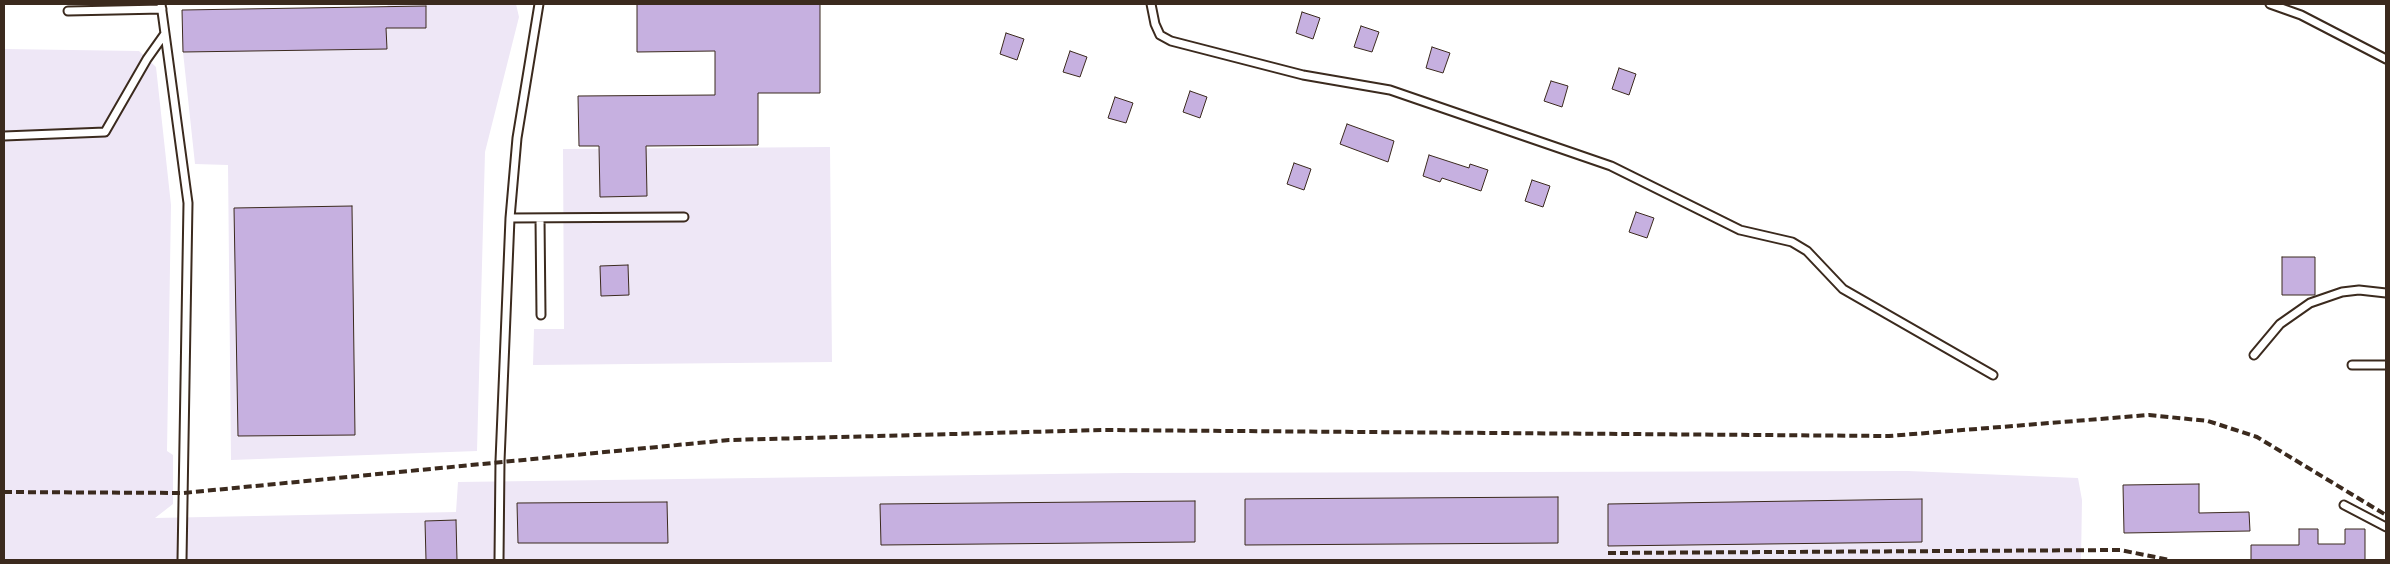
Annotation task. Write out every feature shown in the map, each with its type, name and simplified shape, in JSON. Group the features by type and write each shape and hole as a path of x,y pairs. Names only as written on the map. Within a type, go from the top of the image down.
{"lane":[{"path":"499,560 500,461 510,218 516,138 539,4"},
{"path":"1151,4 1155,24 1160,35 1171,41 1302,75 1390,90 1611,166 1740,230 1792,242 1807,251 1843,289 1993,374"},
{"path":"2270,4 2301,15 2386,59"},
{"path":"68,11 161,7 188,203 182,560"},
{"path":"4,136 105,132 147,59 164,35"},
{"path":"510,218 684,217"},
{"path":"540,218 541,316"},
{"path":"2254,355 2280,324 2310,303 2342,292 2359,290 2386,293"},
{"path":"2352,365 2386,365"},
{"path":"2344,505 2386,527"}],"shaded area":[{"path":"388,4 516,4 519,17 485,152 477,451 231,460 228,165 195,164 183,52 387,7"},
{"path":"4,49 139,51 156,67 171,205 167,451 173,455 173,504 155,518 456,512 458,482 1126,473 1908,471 2078,478 2082,500 2081,560 4,560"},
{"path":"830,147 832,362 533,365 534,329 564,329 563,149"}],"building":[{"path":"637,4 820,4 820,93 758,93 758,145 646,146 647,196 600,197 599,146 579,146 578,96 715,95 715,51 637,52"},
{"path":"426,6 426,28 386,28 387,49 183,52 182,10"},
{"path":"1302,12 1320,18 1313,39 1296,33"},
{"path":"1361,26 1379,32 1372,52 1354,47"},
{"path":"1006,33 1024,39 1017,60 1000,54"},
{"path":"1432,47 1450,53 1443,73 1426,68"},
{"path":"1070,51 1087,57 1080,77 1063,72"},
{"path":"1619,68 1636,74 1629,95 1612,89"},
{"path":"1551,81 1568,86 1562,107 1544,101"},
{"path":"1190,91 1207,97 1200,118 1183,112"},
{"path":"1115,97 1133,103 1126,123 1108,118"},
{"path":"1347,124 1394,141 1388,162 1340,144"},
{"path":"1429,155 1469,168 1470,164 1488,170 1481,191 1442,178 1440,182 1423,176"},
{"path":"1294,163 1311,169 1304,190 1287,184"},
{"path":"1532,180 1550,186 1543,207 1525,201"},
{"path":"352,206 355,435 238,436 234,208"},
{"path":"1636,212 1654,218 1647,238 1629,232"},
{"path":"2282,257 2315,257 2315,295 2282,295"},
{"path":"628,265 629,295 601,296 600,266"},
{"path":"2199,484 2199,513 2249,512 2250,531 2124,533 2123,485"},
{"path":"1558,497 1558,543 1245,545 1245,499"},
{"path":"1922,499 1922,542 1608,546 1608,504"},
{"path":"1195,501 1195,542 881,545 880,504"},
{"path":"667,502 668,543 518,543 517,503"},
{"path":"456,520 457,560 426,560 425,521"},
{"path":"2299,529 2318,529 2318,544 2345,544 2345,529 2365,529 2365,560 2251,560 2251,545 2299,545"}],"railway":[{"path":"4,492 183,493 729,440 1102,430 1889,436 2149,415 2208,421 2257,437 2386,515"},
{"path":"1608,553 2120,550 2170,560"}]}
